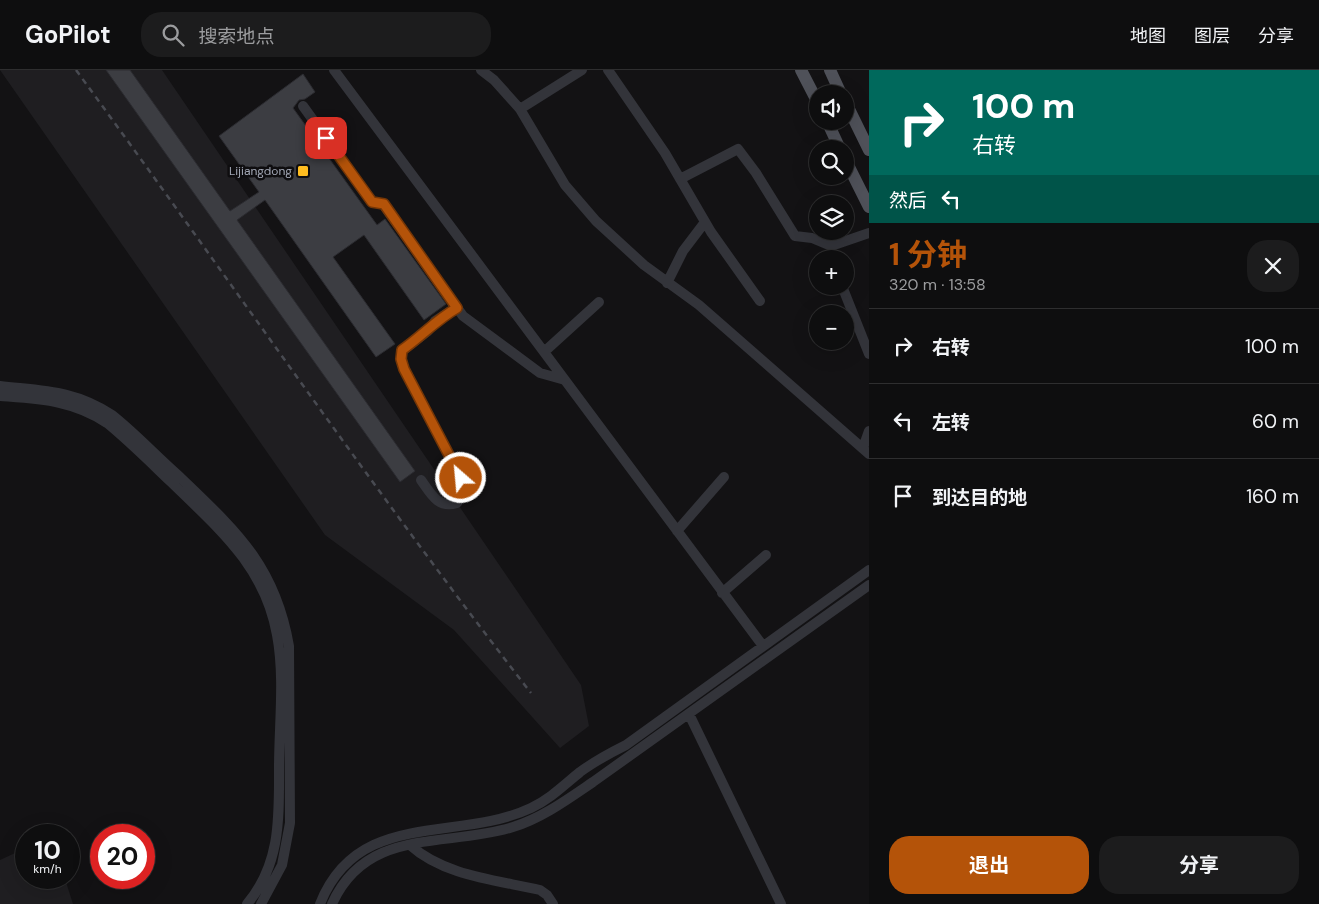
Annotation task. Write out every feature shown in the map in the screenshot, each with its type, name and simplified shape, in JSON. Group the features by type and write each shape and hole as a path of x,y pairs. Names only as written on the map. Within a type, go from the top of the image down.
{"main road":[{"path":"801,70 809,86"},
{"path":"830,70 837,85"},
{"path":"854,119 869,150"},
{"path":"854,177 869,207"}],"street":[{"path":"334,70 763,646"},
{"path":"481,70 494,80 520,109 565,185 576,199 624,248 699,305 866,451"},
{"path":"520,109 582,70"},
{"path":"608,70 680,179 705,222 760,301"},
{"path":"303,106 372,202 384,204 457,308 470,322 540,373 565,380"},
{"path":"680,179 738,149 756,173 793,234 812,238 831,246 869,233"},
{"path":"668,283 683,252 705,222"},
{"path":"831,246 832,250"},
{"path":"846,295 869,354"},
{"path":"544,352 599,302"},
{"path":"421,480 434,498 444,504 457,503 465,493 463,481 404,369 401,359 402,350 428,331 435,321 457,308"},
{"path":"0,386 67,393 92,403 112,415 235,530 268,578 283,617 288,646 290,823 282,865 261,904"},
{"path":"0,396 64,403 87,411 107,423 228,537 259,582 273,620 280,661 279,822 272,862 263,881 246,904"},
{"path":"866,451 869,431"},
{"path":"677,531 724,476"},
{"path":"722,593 766,555"},
{"path":"320,904 340,871 365,849 385,839 436,828 497,821 530,808 557,792 605,755 626,745 869,570"},
{"path":"332,904 342,886 362,864 388,849 498,832 528,821 593,782 869,585"},
{"path":"689,714 782,904"},
{"path":"410,845 424,856 444,867 540,890 547,894 553,904"}],"shaded area":[{"path":"0,70 162,70 581,685 589,726 560,748 454,630 325,535"},
{"path":"15,853 15,889 68,889 73,904 0,904 0,860"}],"building":[{"path":"106,70 130,70 230,211 259,192 219,136 303,74 315,92 305,99 299,100 293,108 377,225 385,219 446,304 424,320 364,235 333,257 395,344 376,357 265,200 237,220 415,471 400,482"}],"railway":[{"path":"76,70 358,461 531,693"}],"place":[{"name":"Lijiangdong","path":"303,171"}],"route":[{"path":"326,138 372,202 384,204 457,308 435,321 428,331 402,350 401,359 404,369 461,478"}]}
